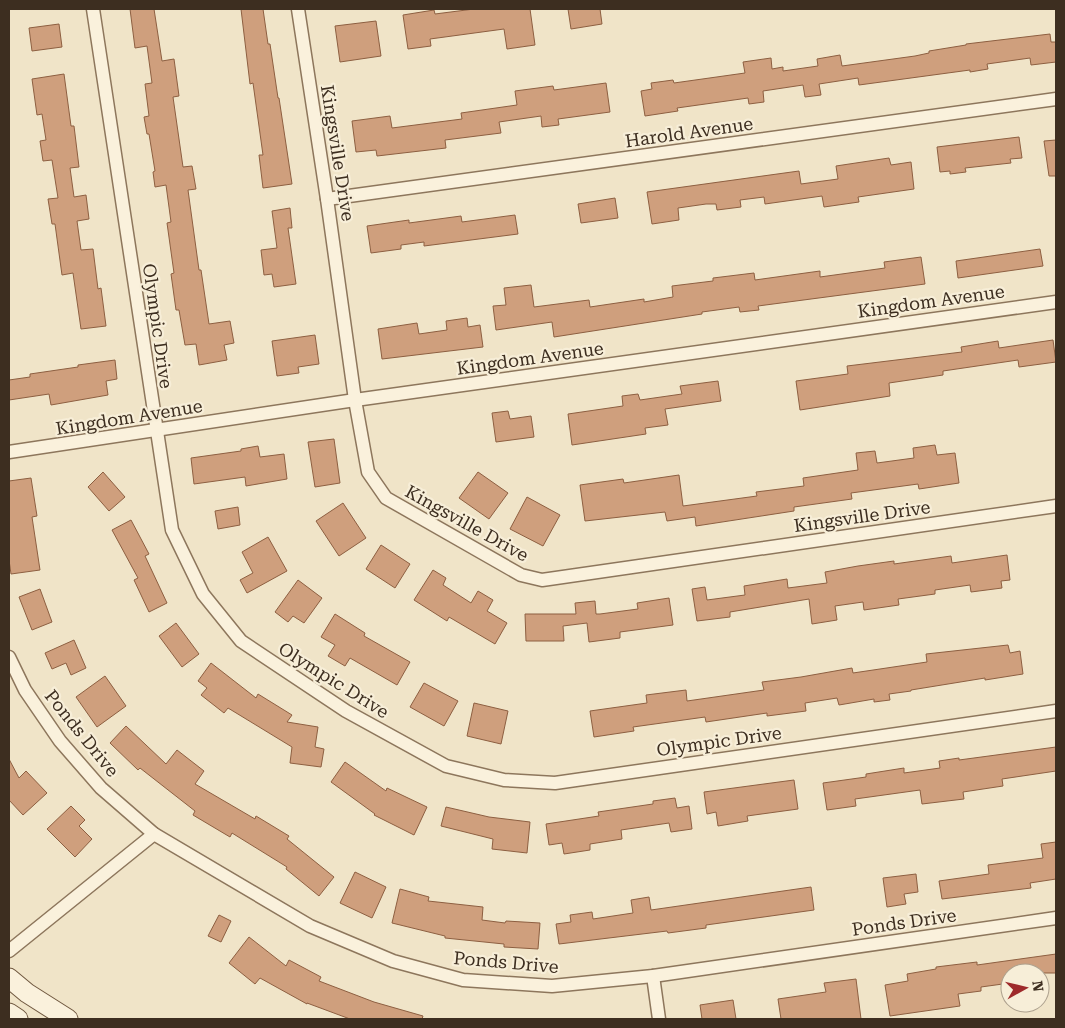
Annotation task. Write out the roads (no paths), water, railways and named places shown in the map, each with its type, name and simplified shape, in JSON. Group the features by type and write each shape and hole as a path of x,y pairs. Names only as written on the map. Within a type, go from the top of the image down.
{"main road":[{"path":"9,978 27,993 68,1019"},
{"path":"9,1013 18,1019"}],"street":[{"name":"Olympic Drive","path":"93,9 172,530 203,594 241,641 346,711 446,766 504,780 555,783 1056,711"},
{"name":"Kingsville Drive","path":"298,9 355,400 368,472 386,498 521,575 542,580 1056,506"},
{"name":"Harold Avenue","path":"327,199 1056,99"},
{"name":"Kingdom Avenue","path":"9,452 355,400 1056,302"},
{"name":"Ponds Drive","path":"9,656 25,690 60,741 101,788 154,834 310,926 393,961 463,980 552,986 653,976 1056,918"},
{"path":"9,951 154,834"},
{"path":"653,976 660,1019"}]}
